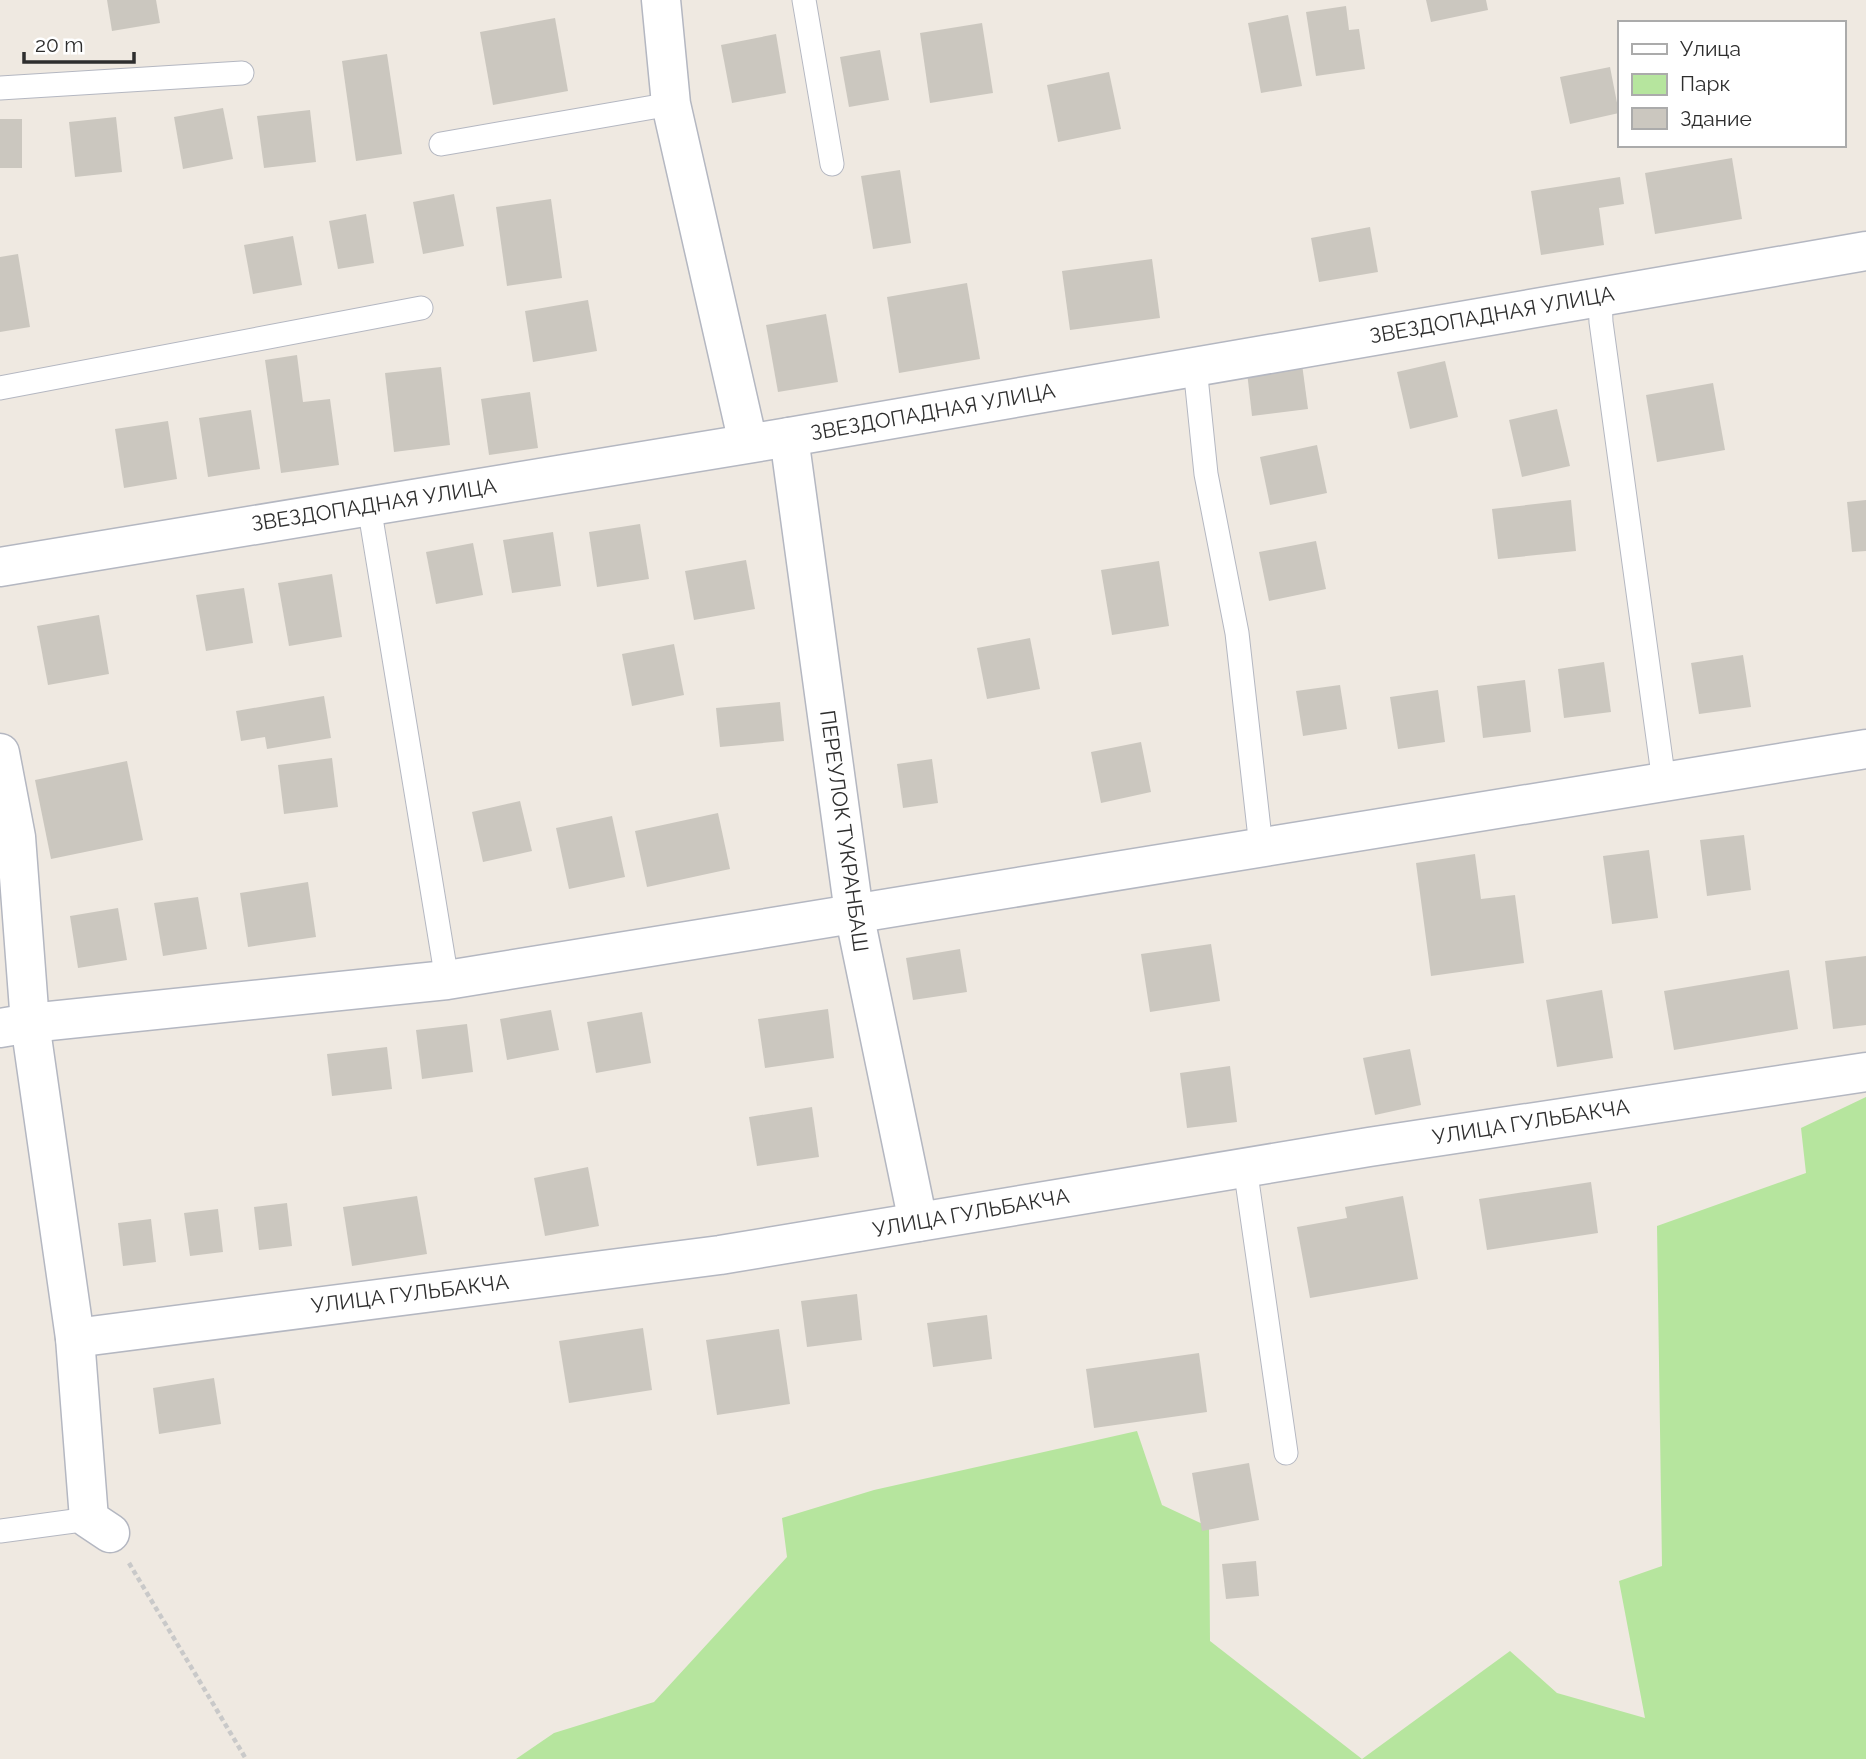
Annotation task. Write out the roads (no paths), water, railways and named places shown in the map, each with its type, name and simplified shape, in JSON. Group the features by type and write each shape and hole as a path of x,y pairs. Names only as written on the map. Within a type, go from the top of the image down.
{"street":[{"path":"661,0 671,104 748,443"},
{"name":"ЗВЕЗДОПАДНАЯ УЛИЦА","path":"0,567 789,437 1866,251"},
{"name":"ПЕРЕУЛОК ТУКРАНБАШ","path":"789,437 854,913 918,1222"},
{"path":"15,1025 447,980 1866,749"},
{"path":"0,753 16,837 15,1025 75,1338 100,1526"},
{"name":"УЛИЦА ГУЛЬБАКЧА","path":"75,1338 720,1255 1245,1167 1866,1072"}],"lane":[{"path":"804,0 832,164"},
{"path":"0,88 242,73"},
{"path":"441,145 671,104"},
{"path":"1600,297 1603,336 1664,782"},
{"path":"0,388 421,308"},
{"path":"1195,367 1206,474 1237,633 1261,847"},
{"path":"369,506 447,980"},
{"path":"1245,1167 1286,1453"},
{"path":"0,1531 100,1526"}]}
